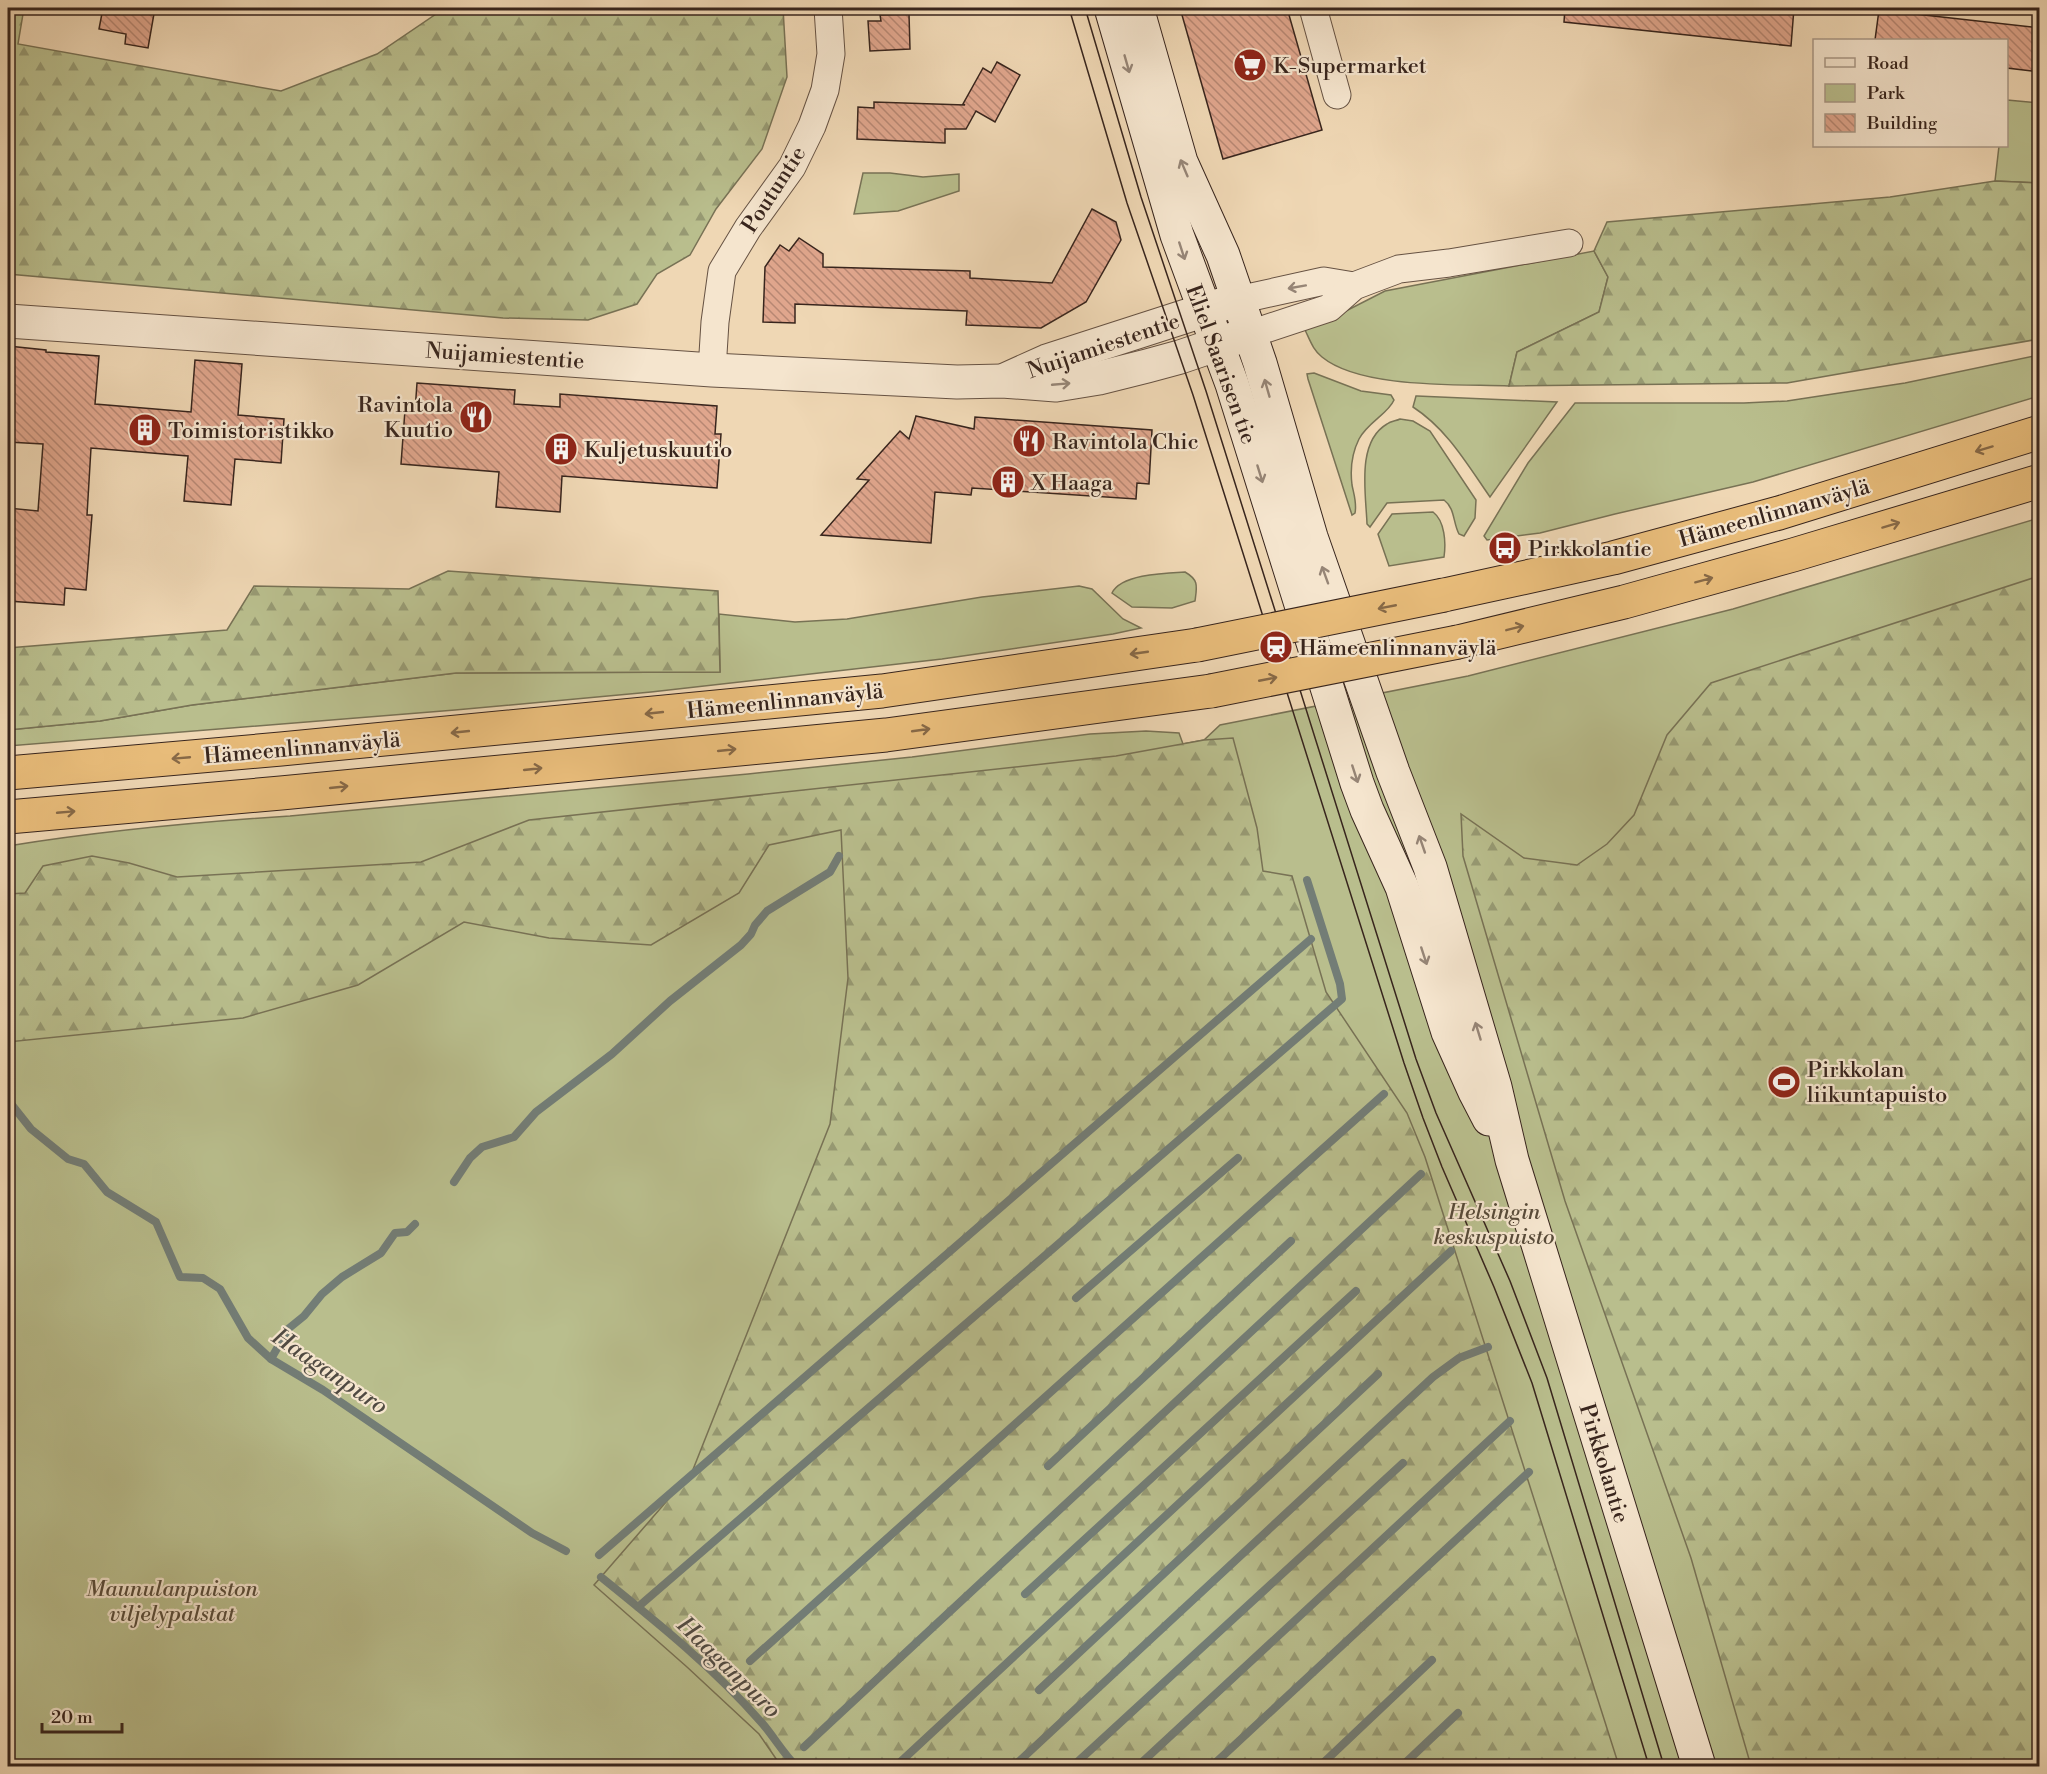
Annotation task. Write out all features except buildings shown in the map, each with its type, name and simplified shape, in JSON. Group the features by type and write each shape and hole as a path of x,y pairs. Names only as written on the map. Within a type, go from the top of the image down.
{"highway":[{"name":"Hämeenlinnanväylä","path":"8,773 882,691 1197,645 1613,558 1779,513 2040,432"},
{"name":"Hämeenlinnanväylä","path":"8,817 886,735 1211,691 1458,642 1624,602 2040,481"}],"main road":[{"name":"Eliel Saarisen tie","path":"1111,8 1176,235 1232,384 1337,718"},
{"name":"Eliel Saarisen tie","path":"1137,8 1180,162 1215,232 1250,334 1311,537 1371,710"},
{"name":"Nuijamiestentie","path":"1002,381 1047,361 1238,300"},
{"name":"Nuijamiestentie","path":"8,321 712,370 1056,385 1079,382 1180,357 1250,334"},
{"name":"Pirkkolantie","path":"1371,710 1430,867 1496,1087 1512,1160 1699,1767"},
{"name":"Pirkkolantie","path":"1337,718 1367,810 1402,887 1448,1032 1475,1092 1512,1160"}],"street":[{"name":"Poutuntie","path":"712,370 715,322 722,271 748,228 792,167 812,126 825,90 831,54 828,8"},
{"path":"1313,8 1337,95"},
{"path":"1250,334 1329,308 1354,286 1399,269 1569,243"},
{"path":"1238,300 1324,281 1354,286"}],"green space":[{"path":"8,8 24,8 18,44 281,91 377,54 445,8 783,8 787,77 762,149 716,209 690,255 657,274 637,304 588,320 503,318 8,274"},
{"path":"2008,100 2039,103 2039,183 1995,181 1999,147 2008,147"},
{"path":"863,173 923,177 959,174 959,191 898,211 854,214"},
{"path":"1995,181 2039,183 2039,339 1787,383 1509,386 1517,352 1599,312 1608,277 1594,251 1607,222 1890,197"},
{"path":"1594,251 1608,277 1599,312 1517,352 1509,386 1412,383 1361,375 1339,367 1322,357 1314,348 1305,330 1385,291"},
{"path":"2039,355 2039,396 1753,482 1540,533 1487,540 1484,536 1528,463 1575,403 1787,401 1905,383"},
{"path":"1314,373 1361,391 1391,395 1394,400 1363,433 1357,444 1351,467 1356,506 1355,513 1352,515 1308,379 1307,374"},
{"path":"1416,396 1557,402 1490,497 1446,436 1413,407"},
{"path":"1400,419 1413,421 1430,431 1476,500 1475,518 1464,536 1459,534 1452,511 1444,500 1387,503 1370,527 1367,524 1365,469 1371,443 1377,432 1390,422"},
{"path":"1433,512 1440,521 1445,539 1444,557 1389,566 1378,534 1392,514"},
{"name":"Helsingin keskuspuisto","path":"2039,518 2039,1766 8,1766 8,846 113,831 184,824 748,774 912,757 1090,734 1146,731 1179,733 1183,744 1204,740 1220,725 1468,676 1733,609"},
{"path":"448,571 718,591 720,672 456,673 192,705 100,721 8,730 8,648 227,630 254,586 409,589"},
{"path":"1185,572 1195,581 1195,601 1172,608 1132,607 1112,593 1117,587 1134,578"},
{"name":"Pirkkolan liikuntapuisto","path":"2039,576 2039,1766 1751,1766 1691,1558 1565,1201 1463,856 1461,814 1524,858 1577,865 1607,844 1634,815 1667,735 1711,683"},
{"path":"1079,586 1092,589 1123,619 1141,628 942,659 651,692 8,746 8,730 100,721 192,705 456,673 720,672 719,614 795,622 847,619 982,597"},
{"path":"1233,738 1257,828 1263,871 1292,876 1326,992 1407,1113 1425,1157 1619,1766 781,1766 759,1734 594,1585 692,1472 830,1124 848,978 841,830 769,845 739,893 651,945 549,938 464,922 358,985 243,1018 8,1042 8,894 25,893 43,866 92,856 129,863 177,877 421,862 529,820 1116,756 1204,740"}],"waterway":[{"path":"454,1182 470,1158 482,1147 514,1137 536,1112 612,1054 670,1001 741,945 767,911 830,872 839,856"},
{"path":"638,1607 1342,999 1340,984 1307,880"},
{"path":"599,1555 1311,939"},
{"path":"750,1661 1384,1094"},
{"name":"Haaganpuro","path":"8,1100 31,1129 68,1159 84,1164 107,1192 156,1222 180,1277 203,1278 220,1289 248,1338 271,1359 323,1390 532,1533 566,1551"},
{"path":"1076,1298 1238,1158"},
{"path":"804,1747 1421,1174"},
{"path":"271,1359 288,1329 304,1316 322,1294 342,1277 381,1253 395,1233 407,1232 415,1224"},
{"path":"1048,1466 1291,1241"},
{"path":"896,1766 1451,1251"},
{"path":"1025,1594 1356,1291"},
{"path":"1014,1766 1433,1377 1459,1358 1488,1347"},
{"path":"1039,1690 1378,1374"},
{"path":"1138,1766 1510,1421"},
{"path":"1073,1766 1403,1463"},
{"path":"1212,1766 1529,1472"},
{"name":"Haaganpuro","path":"601,1577 725,1683 762,1723 796,1766"},
{"path":"1320,1766 1432,1660"},
{"path":"1402,1766 1458,1713"}],"tram line":[{"path":"1069,8 1127,203 1193,395 1404,1063 1442,1167 1494,1287 1532,1383 1649,1766"},
{"path":"1085,8 1141,197 1206,391 1416,1059 1436,1113 1510,1281 1547,1378 1664,1766"}],"place":[{"name":"K-Supermarket","path":"1250,65"},
{"name":"Ravintola Kuutio","path":"476,417"},
{"name":"Toimistoristikko","path":"145,430"},
{"name":"Ravintola Chic","path":"1029,441"},
{"name":"Kuljetuskuutio","path":"561,449"},
{"name":"X Haaga","path":"1008,482"},
{"name":"Pirkkolantie","path":"1505,548"},
{"name":"Hämeenlinnanväylä","path":"1276,647"},
{"name":"Pirkkolan liikuntapuisto","path":"1784,1082"}],"park label":[{"name":"Maunulanpuiston viljelypalstat","path":"172,1601"}]}
